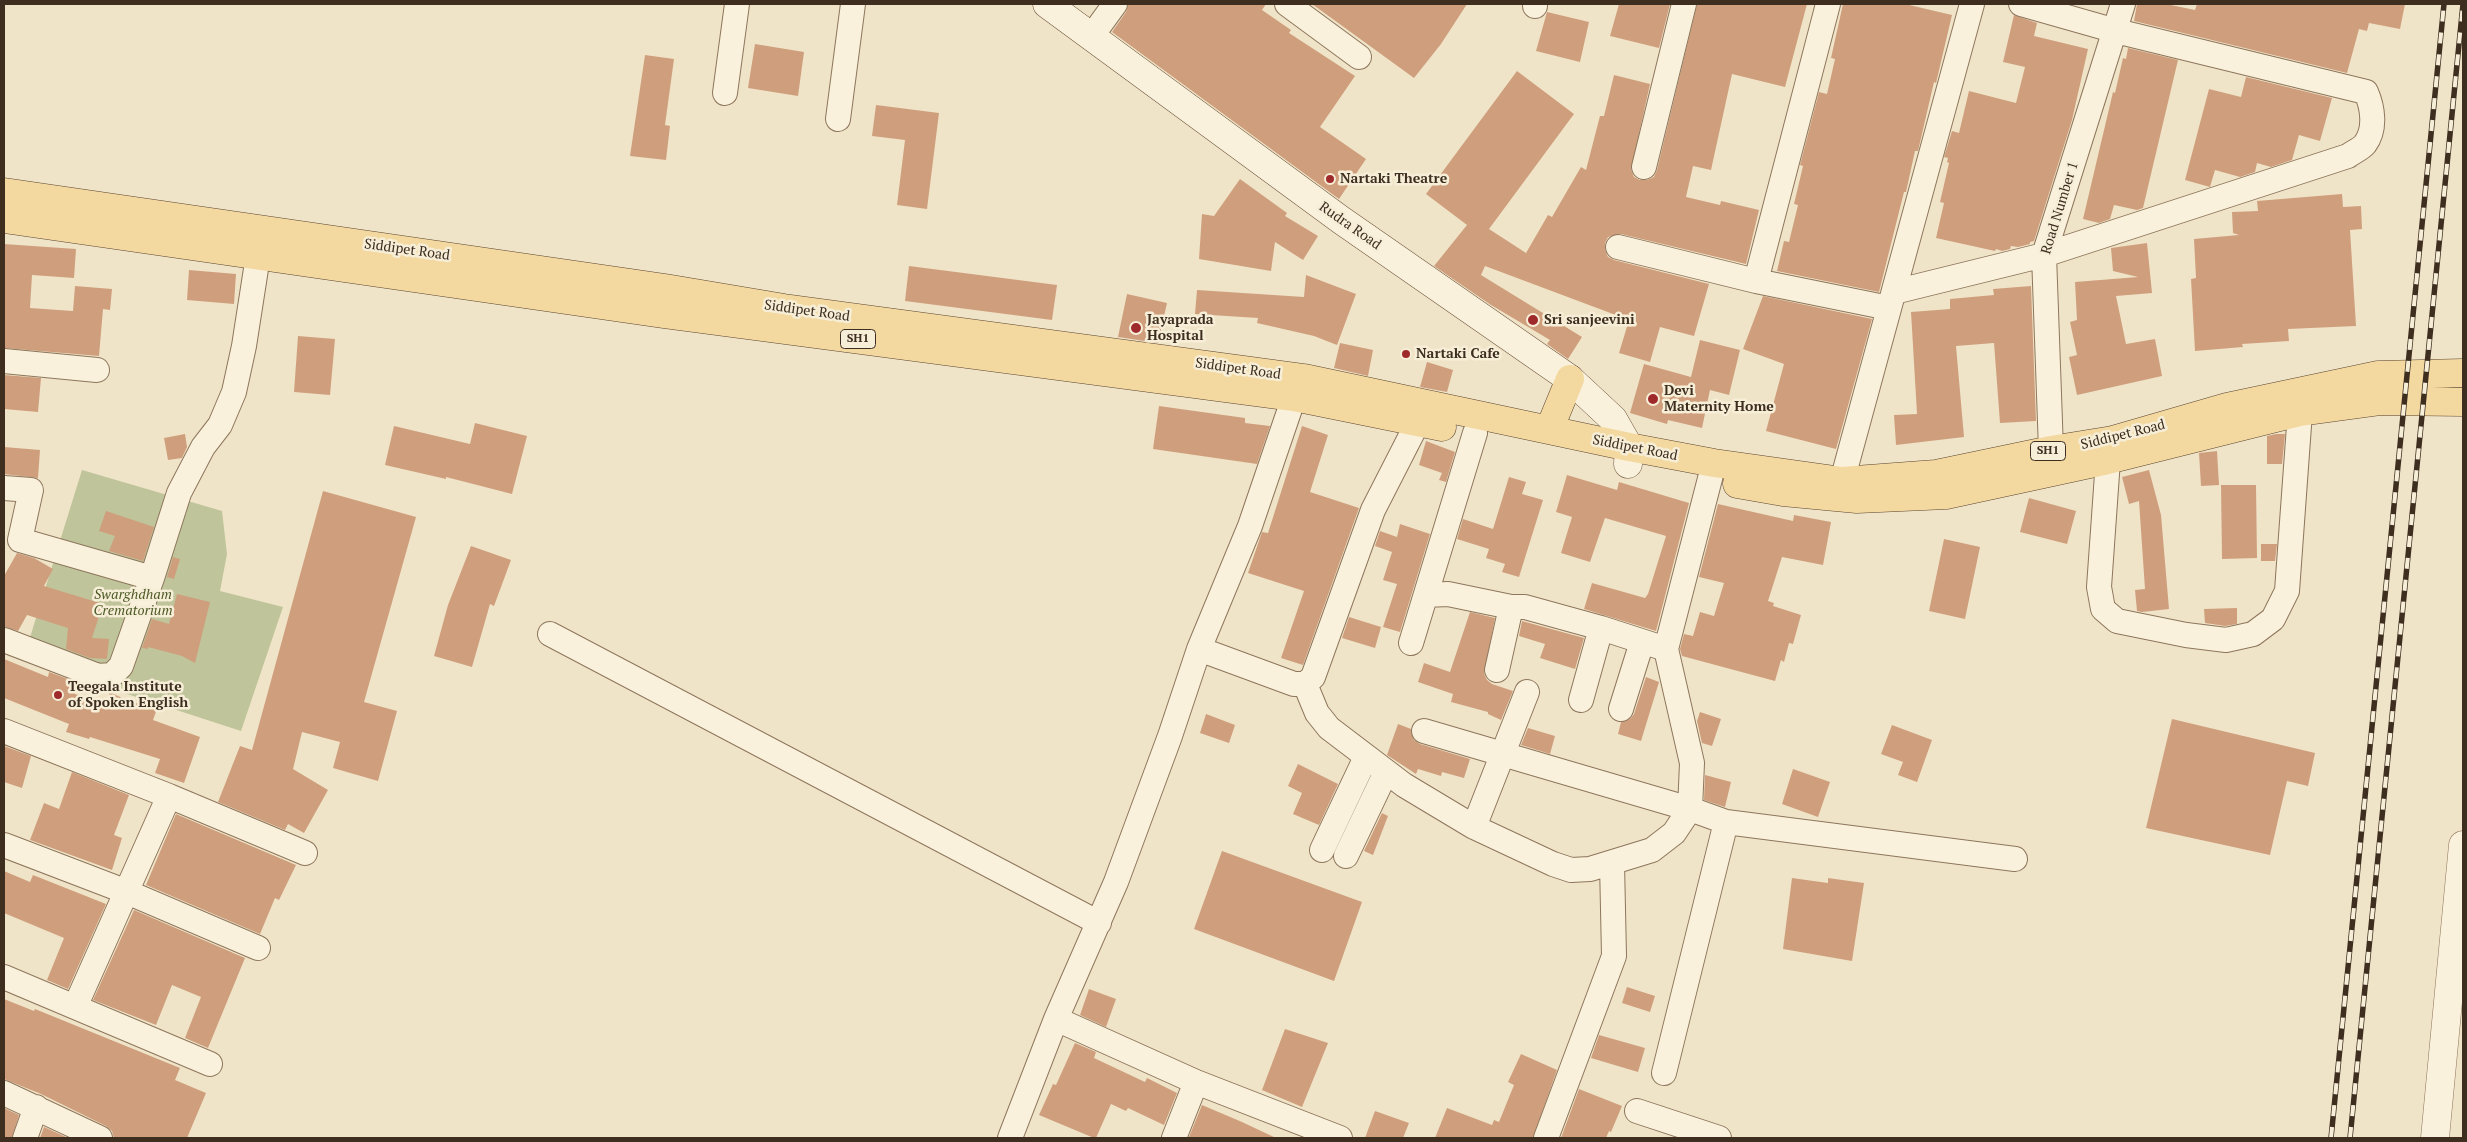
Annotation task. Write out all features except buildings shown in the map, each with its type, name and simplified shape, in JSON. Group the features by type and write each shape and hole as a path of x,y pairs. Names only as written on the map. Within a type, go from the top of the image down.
{"main road":[{"name":"Rudra Road","path":"1047,4 1341,220 1570,379 1613,419 1628,456"},
{"name":"Siddipet Road","path":"4,192 665,288 784,308 1304,378 1549,430 1628,456"},
{"name":"Siddipet Road","path":"4,219 673,315 1294,397 1475,433 1628,456 1711,471 1783,492 1857,499 1946,495 2108,460 2300,412 2381,401 2463,402"},
{"name":"Siddipet Road","path":"1711,471 1842,480 1936,474 2051,450 2113,440 2227,407 2378,375 2463,373"},
{"path":"1549,430 1570,379"},
{"path":"2435,1138 2463,845"}],"street":[{"path":"725,93 737,4"},
{"path":"838,118 853,4"},
{"path":"1091,37 1114,4"},
{"path":"1287,4 1359,57"},
{"path":"1644,167 1684,4"},
{"path":"1756,281 1828,4"},
{"path":"1842,480 1972,4"},
{"path":"1618,247 1756,281 1891,300 2044,255 2348,156 2364,145 2370,132 2372,117 2366,92 2116,31 2021,4"},
{"name":"Road Number 1","path":"2051,450 2044,255 2123,4"},
{"path":"4,640 98,676 112,675 121,666 179,493 203,447 220,425 234,392 244,346 258,256"},
{"path":"4,361 96,370"},
{"path":"1011,1138 1056,1019 1116,882 1167,745 1199,649 1250,526 1294,397"},
{"path":"2108,460 2099,587 2103,609 2117,621 2186,635 2226,640 2253,634 2273,619 2287,591 2300,412"},
{"path":"1199,649 1294,684 1305,684 1313,678 1373,510 1418,422"},
{"path":"1411,643 1475,433"},
{"path":"1305,684 1317,713 1328,728 1404,785 1474,827 1553,864 1571,870 1590,869 1652,850 1674,833 1690,810 1692,763 1666,649 1711,471"},
{"path":"4,488 31,490 20,540 152,578"},
{"path":"1426,595 1448,594 1511,608 1525,607 1666,649"},
{"path":"1497,670 1511,608"},
{"path":"1580,700 1600,628"},
{"path":"550,634 1099,922"},
{"path":"1622,709 1642,642"},
{"path":"1474,827 1527,692"},
{"path":"4,731 169,796 305,853"},
{"path":"1424,731 1726,822 2015,859"},
{"path":"1322,850 1366,757"},
{"path":"1346,856 1386,772"},
{"path":"75,1007 169,796"},
{"path":"1664,1073 1726,822"},
{"path":"4,845 126,892 258,948"},
{"path":"1546,1138 1614,956 1612,863"},
{"path":"4,977 210,1064"},
{"path":"1056,1019 1298,1130 1340,1138"},
{"path":"1174,1138 1196,1082"},
{"path":"4,1093 100,1138"},
{"path":"25,1138 36,1107"},
{"path":"1637,1110 1720,1138"}],"green space":[{"name":"Swarghdham Crematorium","path":"82,470 222,511 227,554 220,591 283,607 241,731 23,660"}],"railway":[{"path":"2331,1138 2444,4"},
{"path":"2350,1138 2463,4"}],"place":[{"name":"Nartaki Theatre","path":"1330,179"},
{"name":"Sri sanjeevini","path":"1533,320"},
{"name":"Jayaprada Hospital","path":"1136,328"},
{"name":"Nartaki Cafe","path":"1406,354"},
{"name":"Devi Maternity Home","path":"1653,399"},
{"name":"Teegala Institute of Spoken English","path":"58,695"}]}
